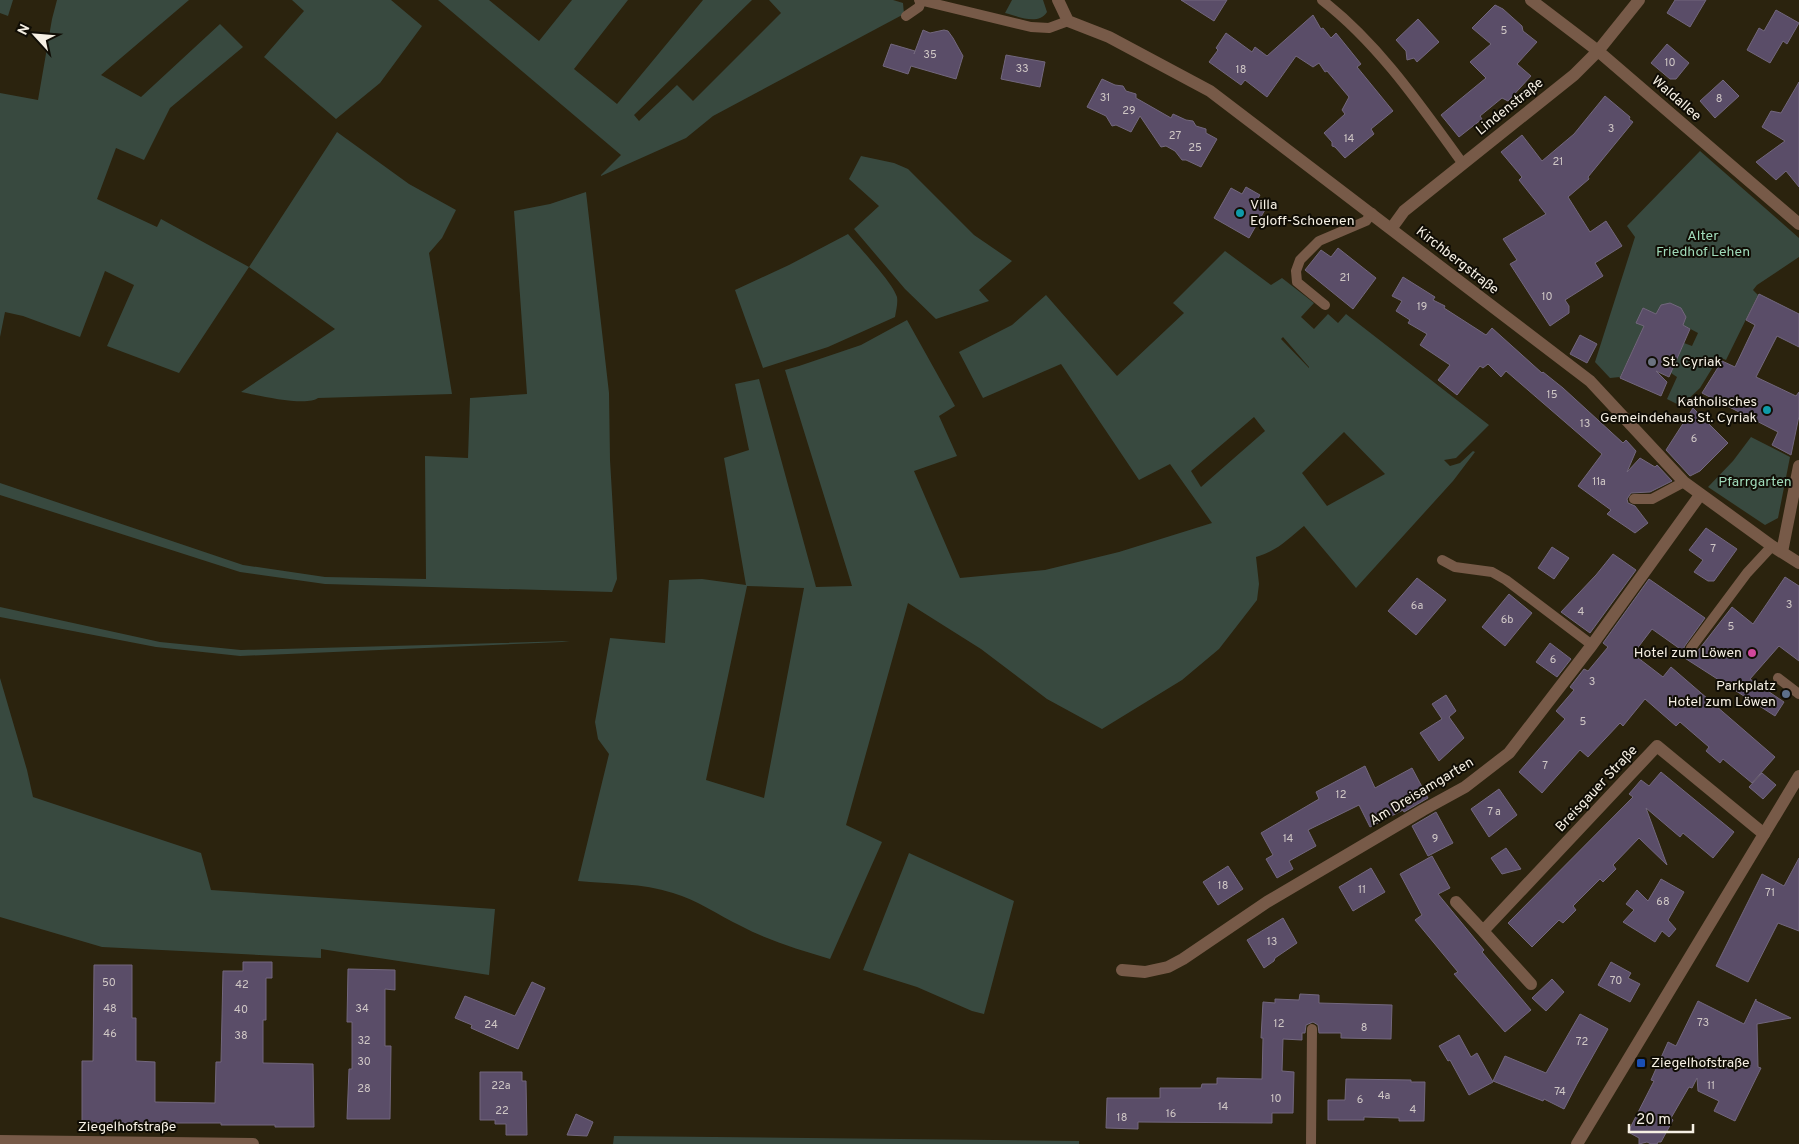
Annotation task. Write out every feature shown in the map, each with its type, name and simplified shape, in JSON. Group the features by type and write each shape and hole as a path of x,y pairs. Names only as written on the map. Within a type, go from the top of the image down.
{"street":[{"path":"1058,0 1068,21"},
{"name":"Waldallee","path":"1531,0 1598,51 1799,224"},
{"name":"Lindenstraße","path":"1391,229 1404,211 1574,75 1598,51 1639,0"},
{"name":"Kirchbergstraße","path":"1068,21 1109,37 1210,91 1590,381 1684,482 1799,563"},
{"path":"1777,549 1799,466"},
{"name":"Am Dreisamgarten","path":"1122,970 1145,972 1168,967 1183,959 1267,902 1422,810 1465,787 1509,753 1592,645 1700,495"},
{"name":"Breisgauer Straße","path":"1483,931 1658,746 1764,834"},
{"path":"1577,1144 1764,834 1795,791 1799,776"},
{"path":"1456,902 1532,984"},
{"name":"Ziegelhofstraße","path":"0,1141 253,1144"}],"lane":[{"path":"906,16 919,7 920,0 1031,26 1050,28 1068,21"},
{"path":"1322,0 1340,14 1370,43 1463,164"},
{"path":"1326,305 1297,282 1296,271 1300,260 1319,241 1366,221 1372,214"},
{"path":"1634,499 1652,499 1684,482"},
{"path":"1691,648 1747,573 1777,549"},
{"path":"1442,560 1455,567 1492,572 1506,580 1592,645"},
{"path":"1778,678 1799,694"},
{"path":"1312,1030 1312,1144"}],"green space":[{"path":"0,0 13,0 8,16 0,13"},
{"path":"57,0 189,0 101,75 141,97 220,24 243,47 170,108 144,160 116,148 97,199 157,227 161,219 249,267 179,373 107,346 134,285 105,271 80,337 23,316 5,312 0,337 0,93 38,100"},
{"path":"292,0 391,0 422,26 380,83 336,119 264,57 304,11"},
{"path":"438,0 489,0 539,41 572,0 628,0 574,69 617,104 703,0 752,0 634,115 639,121 677,85 693,101 781,13 769,0 893,0 903,3 904,14 713,116 686,138 601,176 621,155"},
{"path":"1012,0 1043,0 1047,12 1043,16 1033,19 1005,13"},
{"path":"337,132 409,184 456,210 442,238 429,253 452,394 318,398 293,401 241,392 335,329 249,267"},
{"name":"Alter Friedhof Lehen","path":"1700,151 1799,238 1799,257 1757,285 1753,290 1758,295 1726,360 1719,357 1700,388 1681,406 1667,399 1677,377 1671,373 1684,343 1692,346 1698,333 1683,325 1686,317 1676,306 1669,304 1661,305 1656,314 1643,308 1637,323 1644,326 1620,377 1610,378 1595,362 1635,237 1627,226"},
{"path":"861,156 894,163 908,169 974,235 1012,261 979,290 989,301 936,319 905,289 854,229 879,206 849,179"},
{"path":"586,192 609,393 610,460 617,579 612,592 325,584 240,572 0,495 0,483 243,565 325,577 426,579 425,456 468,458 470,398 527,394 514,211 550,204"},
{"path":"848,234 883,274 894,291 897,297 895,317 828,347 763,368 735,290 789,265"},
{"path":"1225,251 1271,285 1282,278 1314,303 1301,317 1314,329 1328,314 1338,323 1346,314 1489,425 1456,458 1444,460 1450,466 1460,463 1473,451 1475,452 1453,481 1356,588 1304,526 1276,548 1256,557 1259,584 1257,600 1219,649 1182,680 1102,729 1047,699 981,649 908,603 846,825 882,842 830,959 762,936 673,893 638,886 578,881 609,754 598,739 595,722 610,638 665,643 669,580 702,579 746,585 724,458 749,450 735,384 759,379 816,587 852,586 785,370 861,345 907,320 955,406 939,416 957,456 914,471 960,578 1045,570 1119,552 1212,523 1170,464 1139,480 1061,364 983,398 959,352 1012,325 1046,295 1117,376 1184,313 1173,303","holes":["1283,337 1309,368 1281,339","1254,417 1265,431 1201,487 1191,471","1344,432 1385,474 1327,506 1302,473","747,586 804,588 764,798 706,780"]},
{"name":"Pfarrgarten","path":"1751,437 1790,457 1778,518 1765,525 1708,487 1733,461"},
{"path":"0,607 160,642 241,650 570,641 240,656 156,647 0,617"},
{"path":"0,678 33,797 201,853 211,890 495,909 489,975 321,949 321,958 102,947 0,917"},
{"path":"909,853 1014,901 984,1014 972,1011 917,987 863,970"},
{"path":"614,1136 1079,1141 1079,1144 613,1144"}],"building":[{"path":"1181,0 1227,0 1214,21"},
{"path":"1675,0 1706,0 1690,27 1667,13"},
{"path":"1495,5 1503,9 1522,26 1523,31 1537,42 1517,64 1531,76 1508,101 1502,98 1480,116 1482,119 1459,137 1441,115 1486,78 1470,62 1491,44 1472,28"},
{"path":"1776,10 1799,23 1787,44 1783,41 1770,63 1747,50 1759,28 1764,31"},
{"path":"1313,15 1321,29 1323,28 1331,38 1336,33 1361,64 1357,67 1393,111 1371,129 1374,134 1345,158 1332,146 1332,142 1324,133 1345,114 1342,110 1349,97 1319,63 1313,67 1296,56 1267,97 1245,80 1241,85 1209,62 1218,50 1216,48 1226,33 1252,52 1255,47 1267,56"},
{"path":"1418,19 1439,42 1417,62 1414,58 1407,60 1406,51 1396,40"},
{"path":"923,30 930,33 948,31 953,38 963,56 956,79 911,66 908,74 883,66 891,44 915,51 914,54"},
{"path":"1667,44 1689,63 1676,79 1670,79 1651,63"},
{"path":"1006,55 1045,62 1040,87 1001,79"},
{"path":"1102,79 1115,85 1123,86 1126,91 1136,94 1136,98 1171,118 1173,114 1193,121 1196,126 1206,129 1206,133 1217,139 1201,167 1182,160 1175,151 1166,146 1161,147 1140,116 1131,132 1116,125 1112,126 1106,116 1087,107"},
{"path":"1723,80 1739,96 1715,118 1700,101"},
{"path":"1799,82 1799,187 1786,171 1776,180 1756,162 1785,141 1762,127 1771,111 1781,113"},
{"path":"1605,96 1630,117 1629,119 1633,122 1588,177 1589,179 1568,197 1590,232 1606,221 1622,246 1595,263 1603,276 1565,300 1569,306 1569,313 1550,326 1510,264 1517,260 1503,239 1546,214 1519,180 1522,177 1501,152 1522,135 1542,161 1574,134"},
{"name":"Villa Egloff-Schoenen","path":"1246,187 1260,195 1256,202 1266,208 1249,238 1214,218 1231,188 1242,194"},
{"path":"1338,248 1376,278 1353,309 1305,270 1321,250 1331,257"},
{"path":"1403,277 1435,297 1433,300 1445,306 1444,308 1486,335 1492,328 1542,373 1563,388 1623,443 1626,440 1636,451 1627,472 1640,458 1655,467 1657,465 1672,481 1650,492 1631,493 1627,499 1628,503 1635,506 1648,523 1635,533 1607,514 1611,510 1578,486 1602,454 1506,371 1501,377 1488,364 1483,368 1480,366 1457,395 1438,380 1450,365 1420,345 1427,334 1408,323 1410,320 1396,311 1402,301 1392,296"},
{"path":"1759,294 1799,314 1799,347 1777,336 1756,377 1796,396 1799,392 1799,416 1791,455 1772,445 1778,432 1702,393 1722,361 1735,367 1755,325 1746,320"},
{"name":"St. Cyriak","path":"1670,303 1681,308 1686,317 1683,325 1690,329 1669,377 1656,371 1667,382 1661,396 1620,378 1644,326 1636,323 1643,308 1656,314 1661,305"},
{"path":"1580,335 1597,344 1587,363 1570,354"},
{"path":"1693,408 1728,443 1700,471 1690,476 1666,450"},
{"path":"1706,528 1737,549 1714,581 1708,581 1694,572 1703,560 1689,550"},
{"path":"1552,547 1569,558 1554,579 1538,568"},
{"path":"1613,554 1636,570 1590,633 1561,612"},
{"path":"1785,577 1799,586 1799,661 1779,646 1750,679 1784,702 1775,716 1680,655 1683,651 1652,629 1633,654 1663,677 1671,667 1775,757 1752,783 1723,759 1720,763 1706,751 1709,747 1680,722 1676,726 1645,699 1623,726 1620,723 1588,757 1580,750 1542,793 1519,772 1565,719 1556,711 1574,690 1570,687 1584,669 1588,671 1608,647 1603,643 1649,579 1705,618 1684,647 1685,651 1691,655 1697,652 1732,607 1753,624"},
{"path":"1417,578 1446,600 1416,635 1388,611"},
{"path":"1509,594 1532,613 1505,646 1482,627"},
{"path":"1550,643 1571,659 1557,677 1536,662"},
{"path":"1446,695 1456,711 1449,717 1464,738 1439,761 1420,733 1442,719 1432,704"},
{"path":"1365,766 1375,788 1412,768 1428,798 1404,812 1403,810 1370,827 1359,805 1308,830 1316,846 1289,861 1293,869 1277,878 1266,859 1273,855 1261,833 1319,799 1316,792"},
{"path":"1661,772 1734,832 1713,858 1683,833 1680,837 1646,808 1667,865 1639,838 1613,865 1616,869 1603,882 1600,879 1573,906 1576,910 1563,923 1559,920 1532,947 1508,923 1633,797 1629,794 1641,780 1649,786"},
{"path":"1762,773 1776,785 1763,799 1749,787"},
{"path":"1499,789 1517,815 1489,837 1471,809"},
{"path":"1436,812 1453,843 1428,856 1412,826"},
{"path":"1506,848 1521,869 1502,874 1491,858"},
{"path":"1432,856 1450,888 1438,894 1484,950 1482,952 1531,1010 1505,1032 1454,974 1458,972 1415,920 1422,915 1400,874"},
{"path":"1799,858 1799,931 1778,923 1748,982 1716,966 1762,874 1784,886"},
{"path":"1228,866 1243,889 1218,905 1203,882"},
{"path":"1371,868 1385,892 1353,911 1339,887"},
{"path":"1661,879 1684,892 1668,920 1676,929 1669,937 1662,931 1655,942 1623,922 1634,910 1626,904 1637,890 1648,901"},
{"path":"1283,918 1297,943 1264,968 1247,940"},
{"path":"243,962 272,962 272,978 266,978 266,1020 263,1020 263,1063 313,1064 314,1127 221,1125 221,1123 82,1123 82,1061 93,1061 94,965 132,965 132,1018 136,1018 136,1061 155,1062 155,1102 215,1103 216,1062 221,1062 223,971 243,971"},
{"path":"1611,962 1631,973 1628,978 1640,984 1630,1002 1598,985"},
{"path":"348,969 395,970 395,990 385,989 385,1046 391,1046 390,1119 347,1119 349,1069 352,1069 352,1022 347,1022"},
{"path":"1552,979 1564,992 1546,1011 1532,998"},
{"path":"532,982 545,988 518,1049 471,1028 472,1025 455,1018 465,996 515,1016"},
{"path":"1300,994 1319,995 1319,1003 1392,1005 1391,1039 1341,1038 1341,1033 1319,1033 1318,1025 1313,1022 1306,1025 1305,1033 1302,1033 1302,1040 1283,1039 1282,1071 1294,1072 1293,1113 1272,1113 1272,1123 1138,1122 1138,1129 1106,1128 1107,1098 1160,1098 1160,1088 1201,1088 1202,1084 1217,1084 1217,1078 1262,1079 1263,1038 1261,1038 1263,1002 1275,1003 1275,999 1299,1000"},
{"path":"1756,999 1756,1001 1791,1018 1757,1024 1758,1067 1761,1068 1735,1121 1714,1111 1719,1101 1698,1091 1697,1078 1692,1088 1689,1087 1671,1118 1673,1120 1661,1142 1657,1144 1647,1142 1639,1144 1639,1138 1628,1132 1654,1081 1651,1080 1668,1042 1676,1046 1698,1001 1744,1024"},
{"path":"1580,1014 1608,1029 1564,1109 1544,1099 1543,1101 1493,1081 1505,1056 1546,1073"},
{"path":"1459,1035 1471,1057 1477,1053 1493,1082 1469,1095 1450,1060 1448,1061 1439,1046"},
{"path":"480,1072 522,1072 522,1081 526,1081 527,1135 506,1135 506,1124 495,1124 495,1120 480,1120"},
{"path":"1346,1079 1425,1082 1424,1121 1399,1121 1399,1118 1364,1117 1364,1120 1328,1120 1328,1100 1345,1100"},
{"path":"576,1114 593,1122 587,1136 567,1135"}],"place":[{"name":"Villa Egloff-Schoenen","path":"1240,213"},
{"name":"St. Cyriak","path":"1652,362"},
{"name":"Katholisches Gemeindehaus St. Cyriak","path":"1767,410"},
{"name":"Hotel zum Löwen","path":"1752,653"},
{"name":"Parkplatz Hotel zum Löwen","path":"1786,694"},
{"name":"Ziegelhofstraße","path":"1641,1063"}]}
